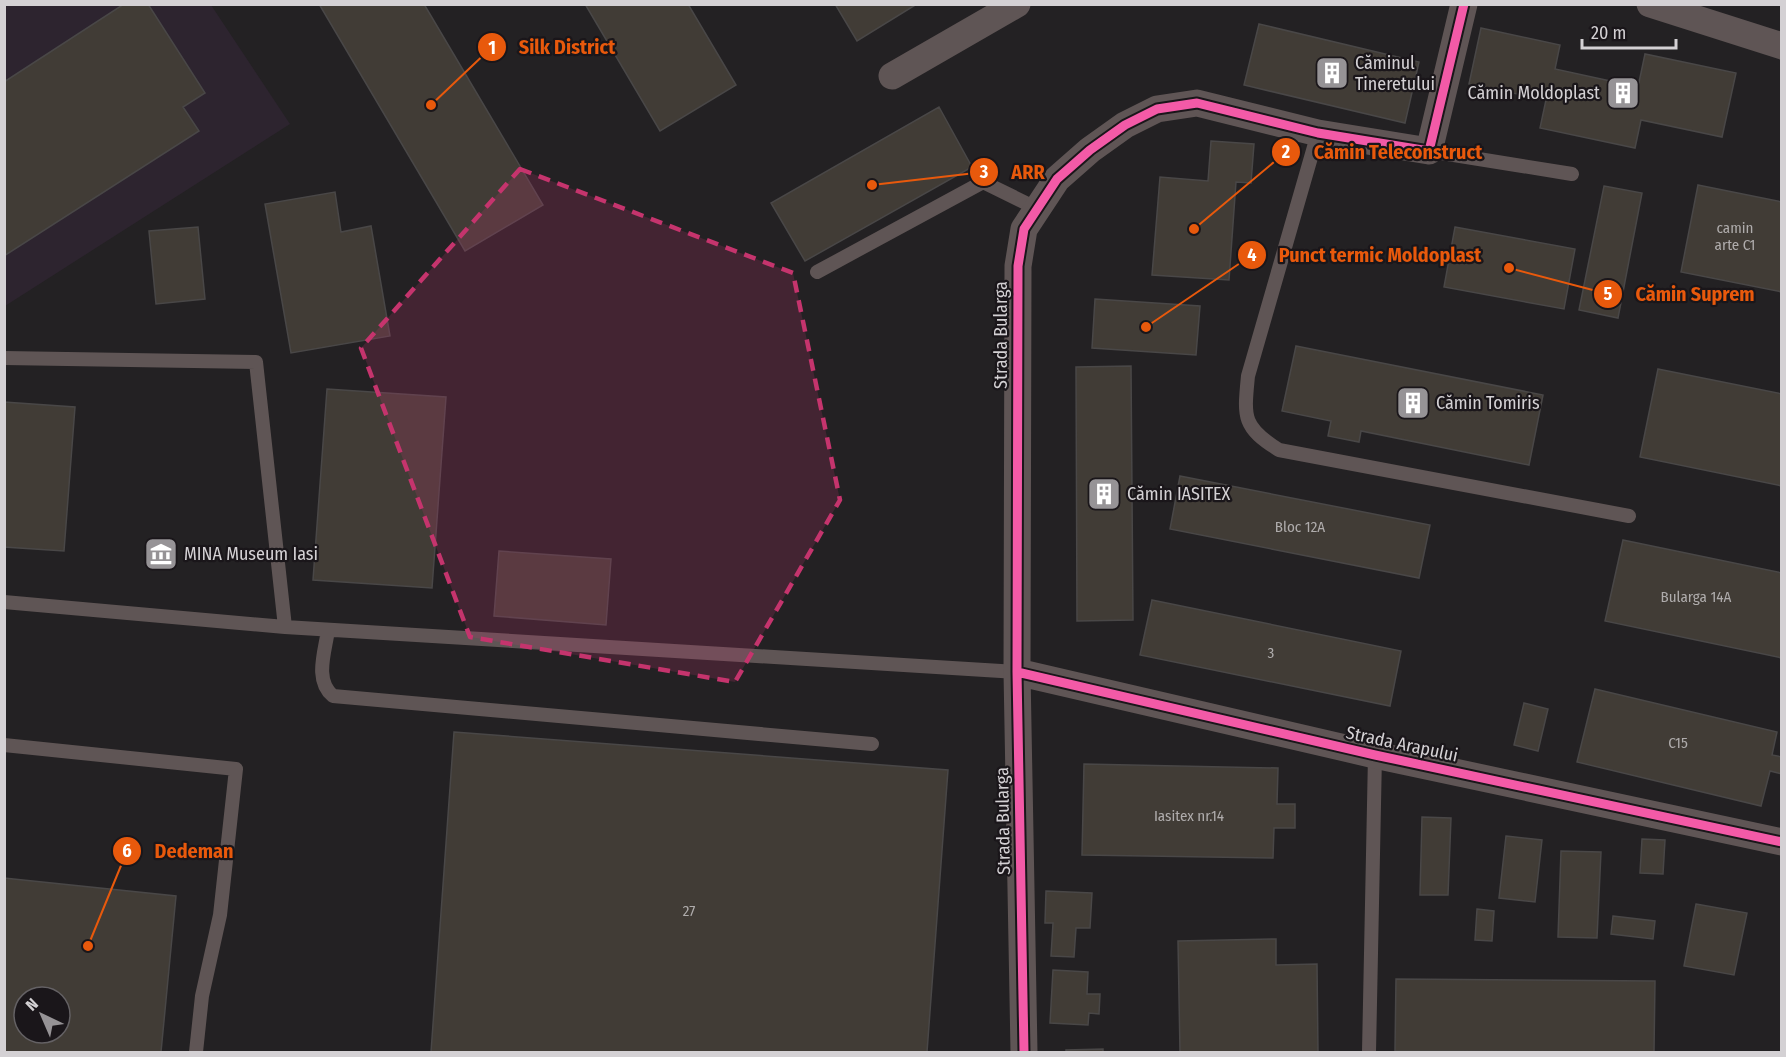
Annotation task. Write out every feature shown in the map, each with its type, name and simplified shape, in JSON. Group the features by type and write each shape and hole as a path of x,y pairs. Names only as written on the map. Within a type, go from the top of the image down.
{"street":[{"path":"892,76 1017,4"},
{"path":"1429,151 1464,4"},
{"path":"1650,4 1782,46"},
{"name":"Strada Bularga","path":"1024,1053 1017,672 1018,266 1024,229 1057,179 1090,150 1125,125 1157,109 1197,103 1318,133 1429,151"},
{"name":"Strada Arapului","path":"1017,672 1375,755 1782,842"}],"lane":[{"path":"1318,133 1248,376 1245,404 1249,426 1261,439 1279,450 1629,516"},
{"path":"1429,151 1572,174"},
{"path":"817,272 983,182 1036,208"},
{"path":"4,358 256,362 285,627"},
{"path":"4,602 328,630 1017,672"},
{"path":"328,630 321,678 325,689 333,696 872,744"},
{"path":"4,745 236,769 220,915 202,996 196,1053"},
{"path":"1370,1053 1375,755"}],"highlighted area":[{"path":"520,169 793,273 840,500 735,682 470,637 361,348"}],"shaded area":[{"path":"5,5 211,5 290,124 5,306"}],"building":[{"path":"124,4 148,4 205,93 183,107 199,131 4,256 4,82"},
{"path":"319,4 424,4 543,205 465,251"},
{"path":"585,4 688,4 736,85 660,131"},
{"path":"835,4 917,4 857,41"},
{"name":"Căminul Tineretului","path":"1259,24 1419,62 1405,123 1244,85"},
{"name":"Cămin Moldoplast","path":"1481,28 1560,45 1555,69 1638,87 1645,54 1736,73 1722,137 1641,120 1635,148 1540,128 1546,100 1469,84"},
{"path":"939,107 972,167 805,261 771,203"},
{"path":"1211,141 1254,144 1251,183 1236,182 1229,280 1152,275 1160,177 1208,181"},
{"path":"1698,185 1782,202 1782,292 1681,272"},
{"path":"1604,186 1642,193 1618,318 1579,310"},
{"path":"335,192 341,232 371,226 390,336 291,353 265,204"},
{"path":"198,227 205,299 156,304 149,231"},
{"path":"1455,227 1575,249 1564,309 1444,287"},
{"path":"1095,299 1200,306 1196,355 1092,348"},
{"name":"Cămin Tomiris","path":"1296,346 1543,395 1529,465 1361,431 1359,442 1328,436 1331,421 1282,411"},
{"name":"Cămin IASITEX","path":"1131,366 1133,620 1077,621 1076,367"},
{"path":"1658,369 1782,394 1782,486 1640,457"},
{"path":"327,389 446,397 432,588 313,580"},
{"path":"4,402 75,407 64,551 4,547"},
{"path":"1180,476 1430,525 1419,578 1170,529"},
{"path":"1623,540 1782,573 1782,658 1605,621"},
{"path":"499,551 611,559 606,625 494,616"},
{"path":"1152,600 1401,651 1390,706 1140,655"},
{"path":"1595,689 1777,732 1772,755 1782,757 1782,774 1770,771 1761,806 1577,762"},
{"path":"1524,703 1548,709 1538,751 1514,745"},
{"path":"454,732 948,770 927,1052 431,1052"},
{"path":"1084,764 1278,768 1277,804 1295,804 1295,828 1274,828 1273,858 1082,855"},
{"path":"1422,817 1451,818 1448,895 1420,895"},
{"path":"1506,836 1542,840 1535,902 1499,898"},
{"path":"1642,839 1665,840 1663,874 1640,873"},
{"path":"1561,851 1601,852 1597,938 1558,937"},
{"path":"4,878 176,896 161,1052 4,1052"},
{"path":"1046,891 1092,893 1090,928 1076,928 1074,957 1051,956 1053,923 1045,923"},
{"path":"1696,904 1747,913 1734,975 1684,966"},
{"path":"1477,909 1494,911 1492,941 1475,940"},
{"path":"1613,916 1655,921 1653,939 1611,934"},
{"path":"1276,939 1276,965 1317,964 1318,1052 1180,1052 1178,941"},
{"path":"1053,970 1088,972 1087,994 1100,994 1099,1014 1089,1013 1088,1025 1050,1023"},
{"path":"1396,979 1655,981 1654,1052 1395,1051"},
{"path":"1103,1049 1103,1052 1066,1052 1066,1050"}],"cycle path":[{"path":"1024,1052 1017,672 1018,266 1024,229 1057,179 1090,150 1125,125 1157,109 1197,103 1318,133 1429,151 1464,4"},
{"path":"1017,672 1375,755 1782,842"}],"place":[{"name":"Căminul Tineretului","path":"1332,73"},
{"name":"Cămin Moldoplast","path":"1623,93"},
{"name":"Silk District","path":"431,105"},
{"name":"ARR","path":"872,185"},
{"name":"Cămin Teleconstruct","path":"1194,229"},
{"name":"Cămin Suprem","path":"1509,268"},
{"name":"Punct termic Moldoplast","path":"1146,327"},
{"name":"Cămin Tomiris","path":"1413,403"},
{"name":"Cămin IASITEX","path":"1104,494"},
{"name":"MINA Museum Iasi","path":"161,554"},
{"name":"Dedeman","path":"88,946"}]}
